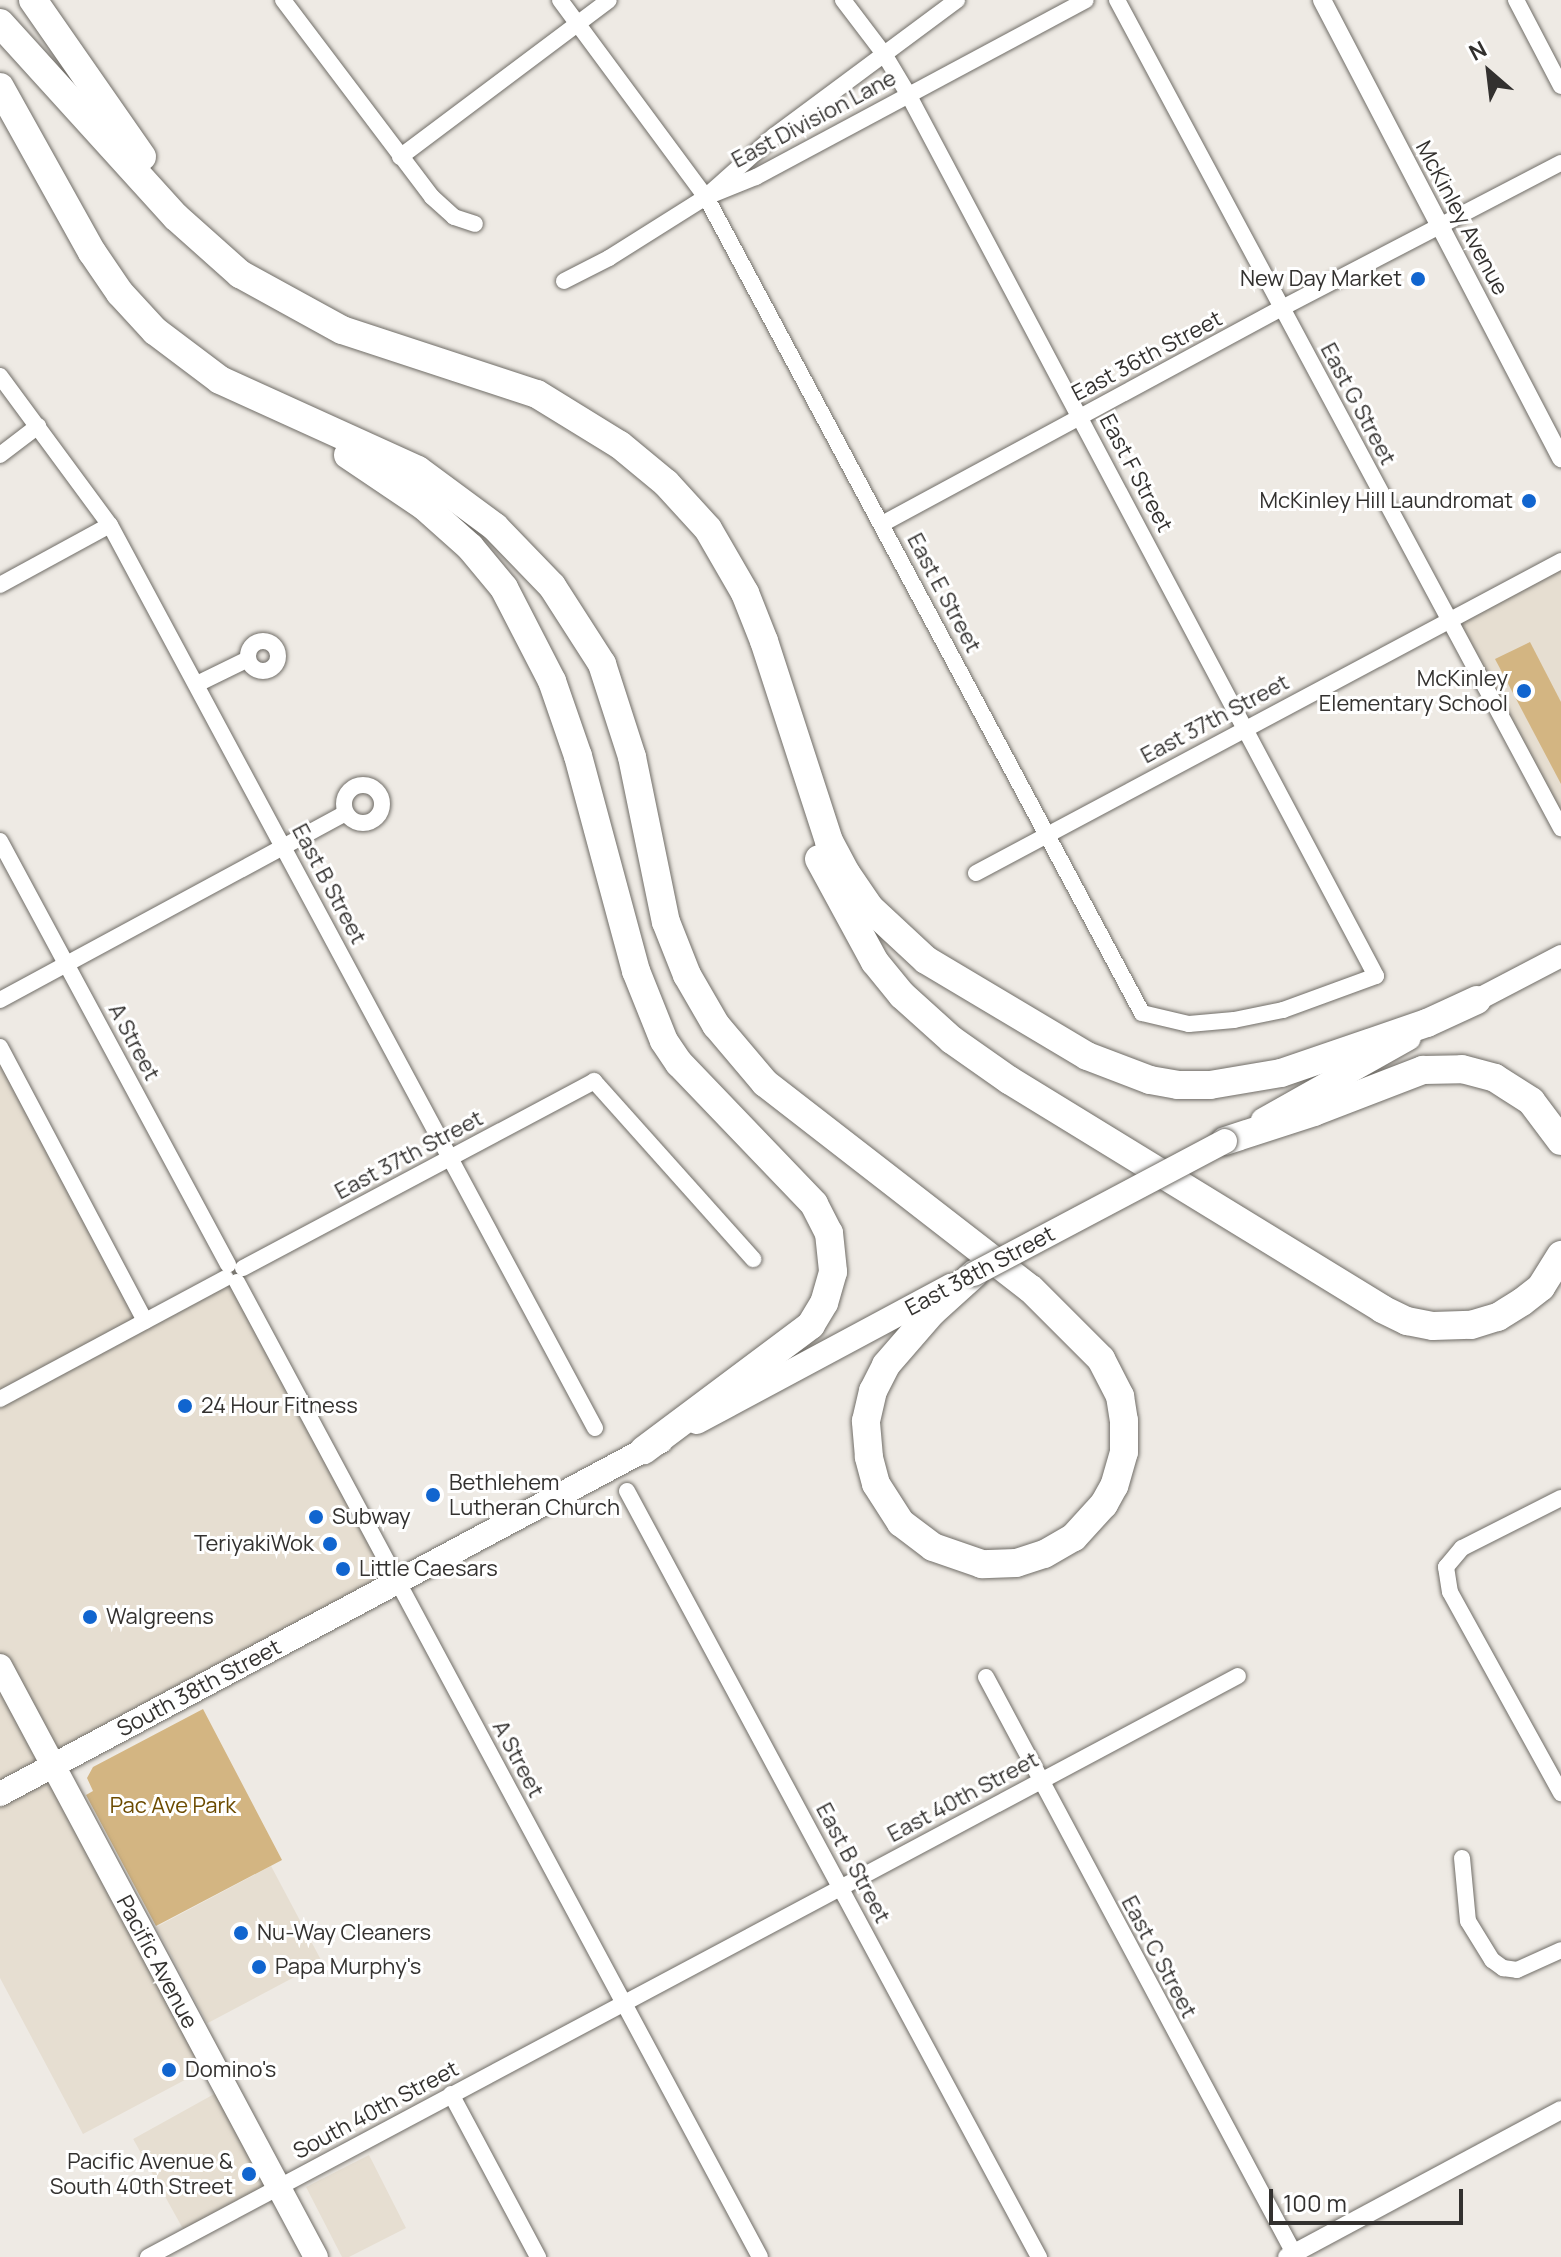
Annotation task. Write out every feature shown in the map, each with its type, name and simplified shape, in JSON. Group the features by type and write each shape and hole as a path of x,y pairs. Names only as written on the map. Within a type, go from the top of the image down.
{"highway":[{"path":"33,0 199,240"},
{"path":"0,23 199,240 240,274 297,309 342,330 537,394 620,445 666,483 708,529 745,593 764,641 829,841 870,908 926,960 1087,1056 1150,1080 1178,1085 1246,1080 1309,1064 1427,1023 1477,1000"},
{"path":"0,87 92,252 143,318 185,357 256,398 424,506 470,547 504,588 552,681 578,756 636,971 664,1041 679,1063 808,1197 829,1233 833,1272 824,1303 811,1325 644,1450"},
{"path":"0,100 30,144"},
{"path":"256,398 418,470 495,527 534,565 580,625 602,664 632,757 666,922 687,975 716,1025 775,1091 1031,1289 1101,1359 1120,1396 1124,1421 1124,1452 1114,1486 1104,1504 1074,1537 1044,1554 1016,1563 967,1560 933,1547 910,1531 876,1484 869,1457 866,1421 873,1391 886,1365 924,1319 974,1274"},
{"path":"764,641 806,821 840,901 875,962 902,995 952,1040 1009,1080 1364,1300 1407,1321 1459,1326 1498,1317 1541,1287 1561,1255"},
{"path":"1225,1141 1314,1112 1413,1074 1448,1069 1479,1073 1511,1087 1547,1118 1561,1141"}],"main road":[{"name":"East 38th Street","path":"398,1583 1225,1141 1561,956"},
{"name":"South 38th Street","path":"0,1794 398,1583"},
{"name":"Pacific Avenue","path":"0,1666 316,2257"}],"street":[{"path":"283,0 400,157 447,212 475,224"},
{"name":"East E Street","path":"560,0 706,197 1142,1013 1189,1024 1234,1020 1283,1010 1376,976"},
{"path":"400,157 609,0"},
{"name":"East F Street","path":"843,0 884,54 908,94 1376,976"},
{"path":"706,197 752,154 957,0"},
{"name":"East Division Lane","path":"564,281 609,258 706,197 756,177 1086,0"},
{"name":"East G Street","path":"1117,0 1561,828"},
{"name":"McKinley Avenue","path":"1322,0 1561,458"},
{"path":"1516,0 1561,86"},
{"name":"East 36th Street","path":"882,524 1282,308 1561,163"},
{"name":"East B Street","path":"0,376 110,525 595,1428"},
{"path":"0,455 38,426"},
{"path":"0,585 110,525"},
{"name":"East 37th Street","path":"976,873 1561,561"},
{"path":"197,684 248,659"},
{"path":"0,1000 346,813"},
{"name":"A Street","path":"0,841 760,2257"},
{"path":"0,1047 145,1321"},
{"name":"East 37th Street","path":"0,1399 594,1081 753,1259"},
{"name":"East B Street","path":"627,1491 1039,2257"},
{"path":"1561,1498 1472,1541 1454,1555 1446,1567 1450,1592 1561,1793"},
{"name":"East 40th Street","path":"624,2001 1238,1676"},
{"name":"East C Street","path":"986,1677 1292,2256"},
{"path":"1462,1858 1466,1915 1492,1960 1503,1968 1517,1970 1561,1950"},
{"name":"South 40th Street","path":"148,2257 624,2001"},
{"path":"451,2094 538,2257"},
{"path":"1292,2256 1561,2110"}],"shaded area":[{"name":"McKinley Elementary School","path":"1561,561 1561,828 1449,619"},
{"path":"0,1047 146,1321 233,1274 398,1583 53,1765 213,2065 83,2134 0,1978"},
{"path":"271,1866 322,1962 207,2023 156,1927"},
{"path":"225,2088 280,2187 188,2238 133,2139"},
{"path":"369,2155 406,2228 349,2257 342,2257 306,2187"}],"green space":[{"path":"1530,642 1561,702 1561,784 1495,659"},
{"name":"Pac Ave Park","path":"203,1709 282,1860 156,1926 86,1795 93,1791 87,1778 93,1767"}],"place":[{"name":"New Day Market","path":"1418,279"},
{"name":"McKinley Hill Laundromat","path":"1529,501"},
{"name":"McKinley Elementary School","path":"1524,691"},
{"name":"24 Hour Fitness","path":"185,1406"},
{"name":"Bethlehem Lutheran Church","path":"433,1495"},
{"name":"Subway","path":"316,1517"},
{"name":"TeriyakiWok","path":"330,1544"},
{"name":"Little Caesars","path":"343,1569"},
{"name":"Walgreens","path":"90,1617"},
{"name":"Nu-Way Cleaners","path":"241,1933"},
{"name":"Papa Murphy's","path":"259,1967"},
{"name":"Domino's","path":"169,2070"},
{"name":"Pacific Avenue & South 40th Street","path":"249,2174"}]}
